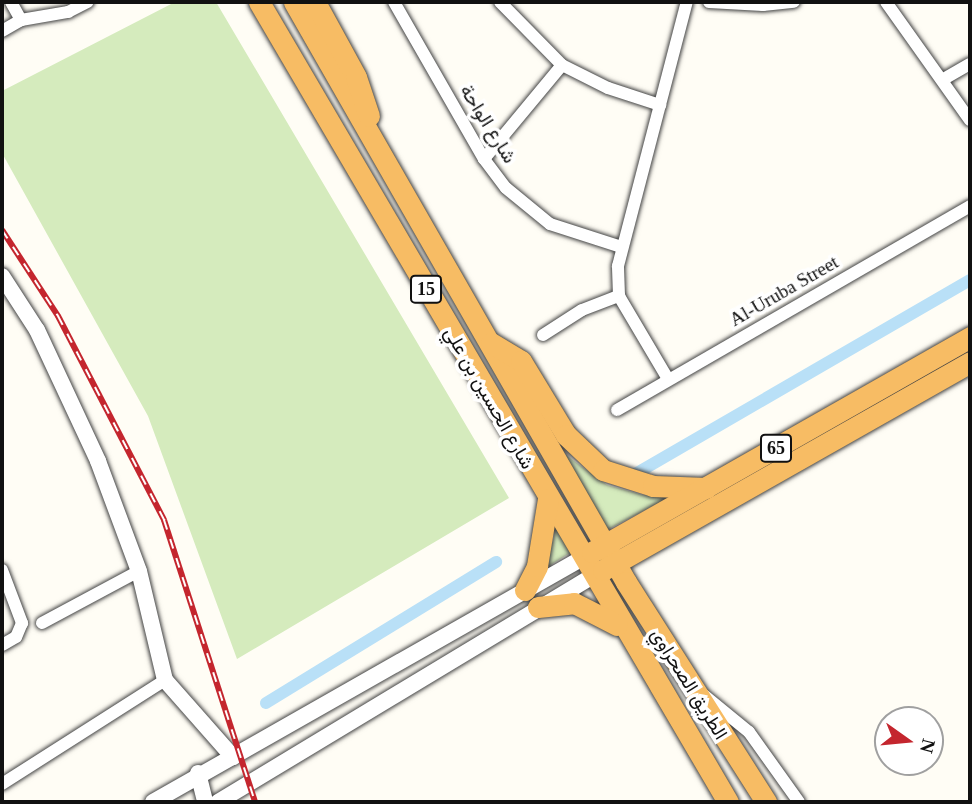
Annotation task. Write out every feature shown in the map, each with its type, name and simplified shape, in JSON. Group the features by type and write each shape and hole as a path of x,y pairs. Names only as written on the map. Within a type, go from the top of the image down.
{"highway":[{"name":"شارع الحسين بن علي","path":"258,2 587,567"},
{"name":"شارع الحسين بن علي","path":"294,2 610,554"},
{"path":"316,2 356,77 375,146"},
{"name":"65","path":"587,567 708,488 970,337"},
{"path":"491,343 521,361 565,435 603,470 653,486 708,488"},
{"name":"65","path":"610,554 655,540 970,362"},
{"path":"548,499 532,599 574,603 624,629"},
{"path":"634,594 637,565 655,540"},
{"name":"الطريق الصحراوي","path":"610,554 691,689 766,802"},
{"name":"الطريق الصحراوي","path":"587,567 729,802"}],"street":[{"path":"11,2 21,20"},
{"path":"2,31 21,20 68,12 88,2"},
{"name":"شارع الواحة","path":"394,2 484,159 526,208 550,224 621,247"},
{"path":"500,2 562,65 608,88 660,106"},
{"path":"668,379 619,296 621,247 687,2"},
{"path":"709,2 794,2"},
{"path":"886,2 970,120"},
{"path":"942,80 970,64"},
{"path":"484,159 562,65"},
{"name":"Al-Uruba Street","path":"617,410 970,206"},
{"path":"2,276 70,396 139,570 165,680 233,757"},
{"path":"543,335 582,310 619,296"},
{"path":"153,802 172,797 198,773 532,599 587,567"},
{"path":"2,570 22,623 16,637 2,645"},
{"path":"42,623 139,570"},
{"path":"218,802 239,796 272,771 532,599"},
{"path":"2,785 165,680"},
{"path":"691,689 708,695 741,724 799,802"},
{"path":"258,742 272,771"},
{"path":"198,773 205,802"}],"green space":[{"path":"175,2 216,2 509,498 237,659 148,416 2,153 2,91"},
{"path":"559,450 607,485 643,495 670,497 605,531"},
{"path":"555,520 573,551 544,569 554,537"}],"waterway":[{"path":"637,473 970,280"},
{"path":"266,703 496,562"}],"railway":[{"path":"2,230 58,316 164,520 255,802"}]}
